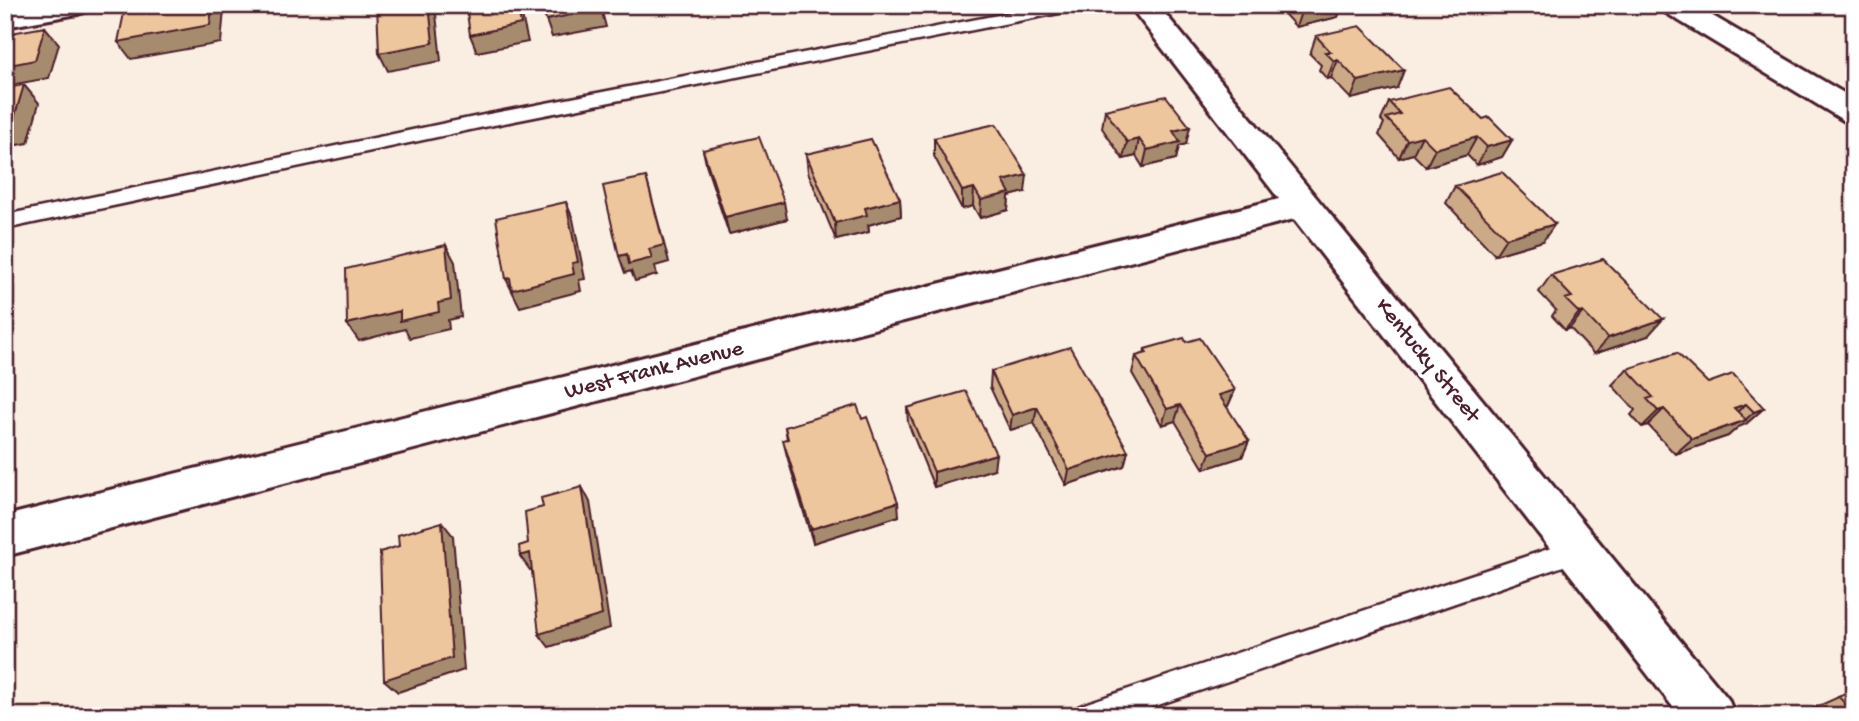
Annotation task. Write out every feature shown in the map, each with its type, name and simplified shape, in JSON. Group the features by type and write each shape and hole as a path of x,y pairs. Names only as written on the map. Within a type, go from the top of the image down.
{"street":[{"path":"5,18 78,5"},
{"name":"Kentucky Street","path":"1143,5 1711,716"},
{"path":"1673,5 1854,113"},
{"name":"West Frank Avenue","path":"5,536 1302,205"}],"lane":[{"path":"5,222 484,121 1074,5"},
{"path":"1087,716 1578,550"}],"building":[{"path":"143,5 212,5 210,25 118,42 125,8"},
{"path":"377,5 429,5 433,43 379,53"},
{"path":"466,5 517,5 521,24 470,35"},
{"path":"543,5 600,5 601,9 546,20"},
{"path":"1298,5 1319,5 1302,9"},
{"path":"1360,26 1404,70 1358,81 1338,60 1334,61 1325,52 1331,52 1316,36"},
{"path":"45,27 35,60 5,66 5,34"},
{"path":"24,85 12,125 5,126 5,88"},
{"path":"1449,87 1483,119 1489,117 1512,140 1487,147 1477,137 1435,149 1422,136 1407,140 1386,118 1400,114 1389,102"},
{"path":"1166,96 1190,127 1173,131 1180,142 1147,150 1139,139 1127,142 1105,110"},
{"path":"996,124 1027,175 1003,181 1010,193 981,200 974,188 962,191 934,138"},
{"path":"759,137 784,202 725,217 703,150"},
{"path":"871,139 900,199 865,208 867,215 835,223 806,154"},
{"path":"1502,172 1555,224 1506,238 1455,186"},
{"path":"646,177 664,245 649,249 652,258 629,264 627,254 619,256 603,186"},
{"path":"566,202 578,262 572,263 574,274 512,290 510,278 506,279 496,218"},
{"path":"446,245 451,300 438,303 439,312 400,321 400,311 347,324 346,269"},
{"path":"1603,259 1663,319 1608,338 1583,312 1579,313 1565,299 1572,297 1551,275"},
{"path":"1184,338 1186,342 1200,338 1235,390 1219,395 1249,441 1210,453 1180,405 1167,409 1136,356 1147,353 1145,349"},
{"path":"1070,347 1128,451 1069,470 1037,407 1012,415 991,371"},
{"path":"1677,353 1708,383 1733,374 1764,408 1754,412 1746,404 1734,408 1746,420 1692,439 1664,409 1658,411 1647,399 1653,397 1627,369"},
{"path":"966,391 996,454 934,472 907,408"},
{"path":"857,405 862,419 867,417 898,502 811,529 783,440 788,439 785,427"},
{"path":"582,487 602,615 539,634 530,553 520,556 519,546 528,543 525,512 543,507 541,498"},
{"path":"442,522 452,658 384,680 380,552 399,546 398,535"},
{"path":"1854,690 1854,714 1838,696"}]}
